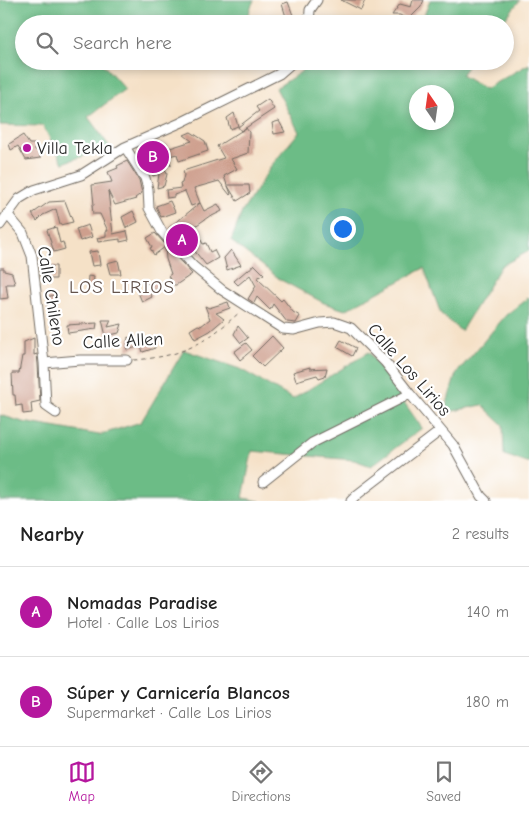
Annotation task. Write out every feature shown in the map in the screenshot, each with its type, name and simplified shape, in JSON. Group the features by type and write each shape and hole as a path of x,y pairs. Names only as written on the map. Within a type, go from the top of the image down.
{"street":[{"path":"310,15 310,10 317,0"},
{"path":"0,225 19,199 34,190 81,175 125,148 180,123 284,70"},
{"name":"Calle Los Lirios","path":"125,148 145,178 149,208 162,232 192,266 222,290 283,328 294,330 334,322 351,328 385,362 440,431 454,445 481,496 486,501"},
{"name":"Calle Chileno","path":"7,214 23,233 32,256 44,363 46,406 56,414"},
{"name":"Calle Allen","path":"44,363 80,360 128,360"},
{"path":"263,482 312,443 410,394"},
{"path":"351,501 440,431"}],"path":[{"name":"Calle Allen","path":"128,360 166,357 192,348 216,333 248,306"}],"green space":[{"path":"0,0 254,0 249,15 15,15 15,70 108,70 125,89 88,117 110,147 63,163 43,126 0,125"},
{"path":"430,0 520,0 508,15 424,15"},
{"path":"529,64 529,251 501,266 461,331 441,314 424,268 345,310 324,303 281,280 231,241 242,212 272,165 299,132 276,88 302,70 465,70 461,75 485,89"},
{"path":"529,297 529,463 504,455 503,425 482,405 444,413 456,374 506,315"},
{"path":"184,350 240,369 293,399 369,352 422,428 371,466 354,460 252,451 243,498 260,501 0,501 0,415 23,422 99,435 141,422"}],"building":[{"path":"341,0 365,0 361,10"},
{"path":"413,0 424,0 421,7 413,15 392,15 400,4 411,7"},
{"path":"288,2 293,15 285,15 282,4"},
{"path":"268,99 274,109 241,131 238,127 259,111 256,107"},
{"path":"234,113 238,126 230,129 227,118"},
{"path":"279,121 285,132 274,134 272,123"},
{"path":"246,128 249,132 248,153 231,159 237,169 224,176 227,185 249,185 250,193 237,201 228,186 230,195 219,181 194,188 200,203 191,206 185,191 174,195 174,197 167,198 166,190 181,188 183,171 224,158 217,146"},
{"path":"191,132 205,141 208,151 179,161 177,154 169,156 171,166 158,147 166,145 167,149 192,141 184,135"},
{"name":"Villa Tekla","path":"23,135 29,144 35,144 35,150 40,150 40,158 26,160 18,146 11,150 9,144"},
{"path":"161,159 167,174 164,186 157,188 159,174 153,176 150,170 160,166"},
{"path":"127,161 139,180 142,193 136,199 115,205 108,191 113,234 127,231 129,240 120,242 120,239 98,242 97,238 106,236 106,231 108,231 100,214 93,214 92,185 112,182 108,172 118,168 117,166"},
{"path":"65,201 73,222 60,225 56,209 43,215 37,221 32,214 49,202"},
{"path":"170,201 175,212 161,217 156,206"},
{"path":"200,203 204,211 218,204 222,211 211,215 194,227 203,244 206,243 210,252 214,250 218,258 206,265 193,249 184,232 177,238 169,228"},
{"path":"133,211 138,222 126,228 122,217"},
{"path":"88,225 92,237 80,241 76,229"},
{"path":"56,227 60,243 63,242 65,249 54,252 47,230"},
{"path":"155,233 192,274 176,285 168,276 171,274 166,259 165,247 154,255 150,248 152,247 147,238"},
{"path":"231,250 241,265 227,270 224,258"},
{"path":"98,251 100,265 92,266 89,252"},
{"path":"118,260 121,274 110,274 107,263"},
{"path":"254,264 264,274 257,278 281,301 283,299 293,312 300,316 296,323 287,322 273,304 270,310 257,297 254,303 248,299 256,286 250,275 238,285 234,281"},
{"path":"48,266 56,266 56,279 48,279"},
{"path":"0,268 4,268 4,271 12,273 15,284 6,284 8,298 0,299"},
{"path":"88,276 94,277 92,292 87,288"},
{"path":"156,280 163,285 154,291 147,283"},
{"path":"149,290 152,297 142,302 138,292"},
{"path":"54,295 55,308 47,308 47,297"},
{"path":"228,302 230,308 216,313 224,319 210,331 195,339 190,330 198,325 201,326 210,319 205,306 209,308"},
{"path":"102,320 111,320 108,327 122,324 119,333 106,336"},
{"path":"97,323 96,329 68,333 67,325"},
{"path":"238,326 248,338 241,343 234,334"},
{"path":"272,336 283,348 263,367 252,356"},
{"path":"128,337 141,344 153,339 155,348 143,352 141,346 127,350"},
{"path":"34,338 34,355 37,354 40,401 31,403 32,413 23,414 22,405 16,406 15,395 13,395 12,373 19,373 22,356 24,356 24,342"},
{"path":"341,340 356,348 352,356 337,347"},
{"path":"246,343 252,350 240,360 234,352"},
{"path":"310,367 310,369 327,368 325,376 319,378 317,375 296,381 293,372"}],"place":[{"name":"Villa Tekla","path":"27,148"},
{"name":"Súper y Carnicería Blancos","path":"153,157"},
{"name":"Nomadas Paradise","path":"182,240"}],"district":[{"name":"LOS LIRIOS","path":"122,287"}]}
